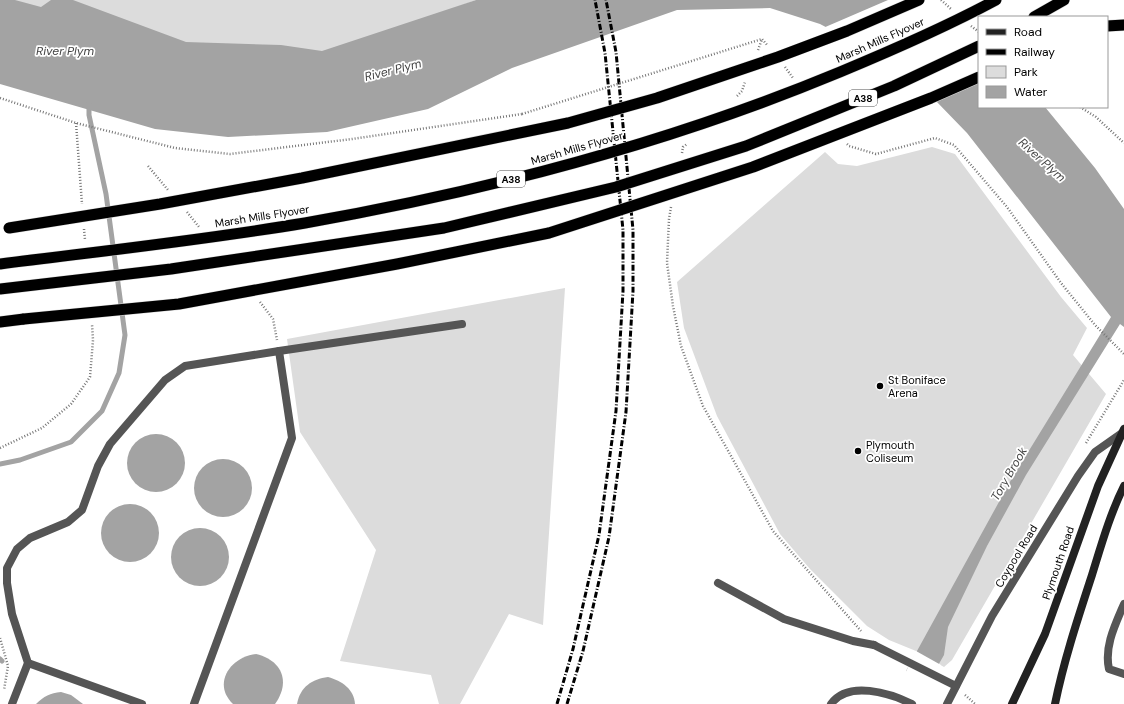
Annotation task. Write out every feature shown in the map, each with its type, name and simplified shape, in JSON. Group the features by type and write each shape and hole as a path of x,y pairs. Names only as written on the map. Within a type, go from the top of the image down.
{"highway":[{"path":"4,228 160,204 302,178 568,123 657,98 771,60 854,29 919,0"},
{"name":"Marsh Mills Flyover","path":"0,264 169,243 304,223 423,200 539,173 657,139 776,99 890,52 996,0"},
{"path":"1036,16 1064,0"},
{"path":"1108,26 1124,25"},
{"name":"A38","path":"0,289 171,269 444,228 616,187 746,146 894,86 978,46"},
{"name":"A38","path":"0,322 179,304 389,265 549,233 753,167 931,98 978,77"}],"main road":[{"name":"Plymouth Road","path":"1012,704 1044,634 1098,486 1123,431"},
{"path":"1055,704 1073,634 1100,549 1124,486"}],"street":[{"path":"12,704 28,663 12,614 7,583 8,568 17,549 30,538 68,522 82,510 98,466 110,444 165,380 185,366 279,350 462,324"},
{"path":"194,704 292,438 279,350"},
{"name":"Coypool Road","path":"947,704 992,616 1078,476 1095,452 1123,431"},
{"path":"718,583 784,619 853,641 874,645 905,659 956,686"},
{"path":"1124,604 1113,629 1106,657 1109,669 1124,674"},
{"path":"28,663 142,704"},
{"path":"831,704 834,699 848,692 881,692 894,695 912,704"}],"path":[{"path":"762,39 772,51"},
{"path":"757,52 762,39"},
{"path":"0,98 80,124 175,148 230,154 352,139 522,114 762,39"},
{"path":"782,63 796,81"},
{"path":"731,101 742,91 747,78"},
{"path":"1082,108 1096,117 1124,143"},
{"path":"844,140 849,146 876,154 934,138 954,145 1007,207 1061,283 1095,325 1124,354"},
{"path":"682,154 683,147 689,142"},
{"path":"672,204 669,218 667,263 673,306 681,346 703,406 773,531 862,632"},
{"path":"0,638 8,666 3,693"}],"green space":[{"path":"0,0 476,0 267,77"},
{"name":"St Boniface Arena","path":"932,147 955,154 1061,297 1087,328 1073,355 1106,394 952,660 944,667 916,651 889,640 867,626 810,569 780,534 717,416 684,328 677,282 825,152 838,164 857,166"},
{"path":"565,288 543,625 509,614 460,704 439,704 431,675 340,661 376,550 300,432 287,339"}],"water":[{"name":"River Plym","path":"0,0 15,0 41,7 51,0 73,0 186,42 281,45 322,51 476,0 922,0 978,49 978,108 1046,108 1095,168 1124,209 1124,327 1120,324 1026,475 987,546 948,627 944,655 916,704 906,671 1011,480 1111,317 967,133 904,68 820,24 770,8 677,10 512,68 428,109 327,132 228,137 155,129 0,84"},
{"path":"150,434 162,434 177,442 185,457 185,469 177,484 162,492 150,492 135,484 127,469 127,457 135,442"},
{"path":"217,459 229,459 244,467 252,482 252,494 244,509 229,517 217,517 202,509 194,494 194,482 202,467"},
{"path":"124,504 136,504 151,512 159,527 159,539 151,554 136,562 124,562 109,554 101,539 101,527 109,512"},
{"path":"194,528 206,528 221,536 229,551 229,563 221,578 206,586 194,586 179,578 171,563 171,551 179,536"},
{"path":"256,654 272,661 278,667 283,680 280,696 275,704 233,704 227,696 224,688 224,680 227,673 238,660"},
{"path":"328,677 342,683 350,690 355,704 297,704 301,693 308,685 322,678"},
{"path":"61,692 71,695 83,704 36,704 47,695"}],"pier":[{"path":"888,0 925,0 978,46 978,81 932,100 903,70 823,28"},
{"path":"916,651 941,665 918,704 890,704"}],"waterway":[{"path":"0,464 20,460 71,442 102,411 119,373 125,335 106,194 89,115 89,104"}],"railway":[{"path":"557,704 573,649 599,535 616,411 623,291 623,230 605,53 595,0"},
{"path":"567,704 583,651 609,537 626,412 633,291 633,230 616,52 606,0"}],"place":[{"name":"St Boniface Arena","path":"880,386"},
{"name":"Plymouth Coliseum","path":"858,451"}],"water label":[{"name":"Tory Brook","path":"1009,474"}]}
